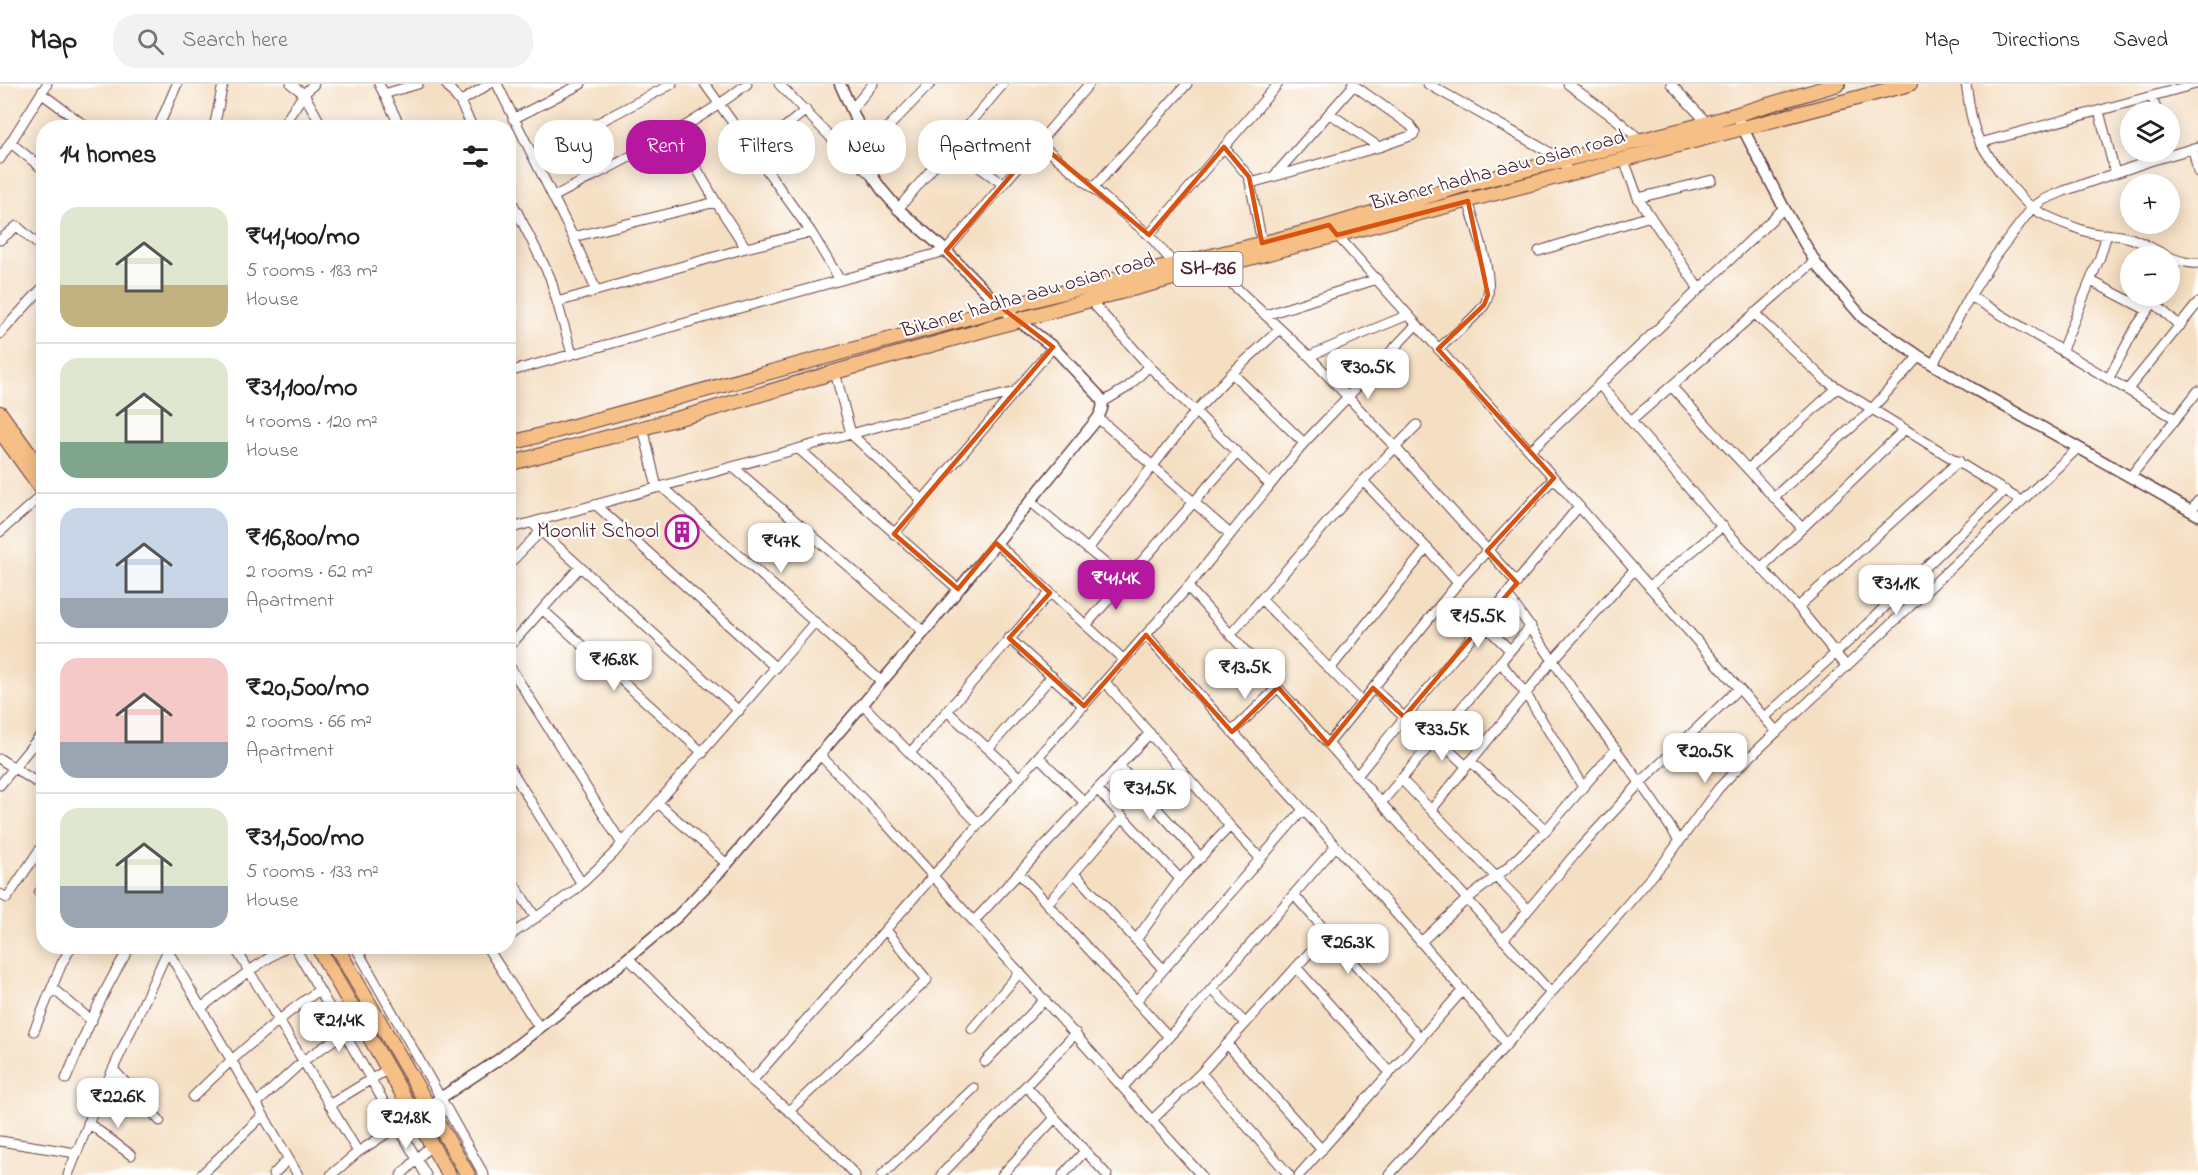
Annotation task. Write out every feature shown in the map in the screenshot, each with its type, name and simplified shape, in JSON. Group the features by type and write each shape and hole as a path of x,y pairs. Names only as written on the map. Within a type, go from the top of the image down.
{"main road":[{"name":"Bikaner hadha aau osian road","path":"1740,122 1838,84"},
{"name":"Bikaner hadha aau osian road","path":"516,462 698,413 835,372 1187,274 1333,230 1461,186 1642,141 1830,105 1910,84"},
{"path":"1823,88 1830,105"},
{"name":"Bikaner hadha aau osian road","path":"516,442 1002,308 1262,243 1468,201 1624,160 1712,129"},
{"path":"0,413 36,463"},
{"path":"0,431 36,481"},
{"path":"322,954 449,1175"},
{"path":"341,954 468,1175"}],"street":[{"path":"0,157 47,84"},
{"path":"161,120 177,84"},
{"path":"216,120 223,84"},
{"path":"291,84 304,94 319,120"},
{"path":"286,120 304,94 314,84"},
{"path":"379,84 398,120"},
{"path":"384,94 418,84"},
{"path":"446,84 460,102 469,120"},
{"path":"460,102 489,84"},
{"path":"497,84 513,119 581,84"},
{"path":"533,157 672,84"},
{"path":"705,84 730,120"},
{"path":"694,120 747,84"},
{"path":"427,1107 498,1060 677,917 727,864 924,632 1031,502 1103,409 1103,402 1053,347 1002,308 946,250 898,209 873,177 835,142 779,84"},
{"path":"840,84 856,120"},
{"path":"852,109 873,84"},
{"path":"895,120 930,84"},
{"path":"974,120 1004,84"},
{"path":"1053,126 1089,84"},
{"path":"1094,187 1187,84"},
{"path":"1149,235 1278,84"},
{"path":"1428,84 1563,160 1568,174"},
{"path":"1568,84 1642,141"},
{"path":"1671,84 1712,129"},
{"path":"1966,84 1974,130 1980,143 2001,173 2032,208 2087,232 2130,238 2147,246"},
{"path":"1980,143 2196,84"},
{"path":"1251,183 1379,147 1410,137 1415,132 1353,85 1274,176"},
{"path":"41,93 77,120"},
{"path":"2152,96 2154,102"},
{"path":"794,120 806,110"},
{"path":"2099,111 2115,173"},
{"path":"1329,113 1379,147"},
{"path":"1740,122 1784,208 1815,261 1863,318 1919,357 2130,477 2196,509"},
{"path":"516,125 573,237 596,290"},
{"path":"11,143 36,163"},
{"path":"1224,147 1249,177 1262,243"},
{"path":"2180,151 2196,148 2198,172"},
{"path":"1053,154 1149,235 1175,265"},
{"path":"553,197 626,158"},
{"path":"1624,160 1638,198 1699,289"},
{"path":"1933,364 1970,296 1996,255 2032,208 2043,200 2064,191 2146,162"},
{"path":"700,174 746,248"},
{"path":"770,174 811,232 840,280"},
{"path":"898,209 928,174"},
{"path":"990,174 1004,184"},
{"path":"516,370 946,250 1013,174"},
{"path":"1638,198 1712,180"},
{"path":"1438,349 1484,305 1488,295 1488,279 1482,249 1468,201"},
{"path":"573,237 716,202"},
{"path":"1530,451 1784,208"},
{"path":"516,210 550,277 572,354"},
{"path":"1539,251 1650,216"},
{"path":"0,240 17,226 36,243"},
{"path":"1333,230 1771,724"},
{"path":"557,302 746,248 811,232"},
{"path":"2062,350 2091,281 2107,234"},
{"path":"2180,260 2198,263"},
{"path":"1631,422 1815,261"},
{"path":"1187,274 1206,278 1222,278 1229,281 1266,315 1309,356 1394,446 1517,583"},
{"path":"1266,315 1377,279"},
{"path":"2091,281 2120,291"},
{"path":"0,334 36,295"},
{"path":"1970,296 2176,419"},
{"path":"1090,300 1149,366 1270,485"},
{"path":"2128,389 2198,303"},
{"path":"2109,378 2150,306"},
{"path":"2156,306 2180,326"},
{"path":"1754,313 1825,380 2013,496"},
{"path":"1309,356 1408,315"},
{"path":"752,1081 1188,587 1304,443 1416,325"},
{"path":"1088,549 1195,412 1232,373 1280,329"},
{"path":"894,534 1053,347"},
{"path":"1774,498 1871,410 1919,357"},
{"path":"1103,402 1128,387 1149,366"},
{"path":"835,372 851,435 922,500"},
{"path":"1232,373 1304,443"},
{"path":"1599,384 1723,526 1798,607 1841,660"},
{"path":"1671,386 1802,528"},
{"path":"1748,470 1837,388"},
{"path":"2130,477 2198,391"},
{"path":"516,528 800,448 1015,392"},
{"path":"1098,418 1230,534"},
{"path":"1231,634 1363,480 1417,425"},
{"path":"642,427 659,487 881,681"},
{"path":"1761,568 1905,429"},
{"path":"800,448 958,589"},
{"path":"1389,1175 1507,1044 1665,861 1676,836 1771,724 2013,496 2078,448"},
{"path":"1086,625 1237,453"},
{"path":"1798,607 1959,461"},
{"path":"733,467 924,632"},
{"path":"1328,744 1458,583 1554,478"},
{"path":"1363,480 1458,583"},
{"path":"1771,724 2013,496"},
{"path":"0,532 36,499"},
{"path":"1031,502 1125,580"},
{"path":"596,505 776,668"},
{"path":"1357,776 1579,506"},
{"path":"532,523 739,711"},
{"path":"1649,587 1723,526"},
{"path":"516,558 541,531"},
{"path":"996,543 1124,660"},
{"path":"1330,669 1427,548"},
{"path":"516,639 580,567"},
{"path":"1432,809 1553,660 1634,570"},
{"path":"1188,587 1551,993"},
{"path":"910,753 1050,593"},
{"path":"1507,595 1641,782 1676,836"},
{"path":"1261,599 1362,702"},
{"path":"543,610 703,753"},
{"path":"516,932 582,884 622,844 815,622"},
{"path":"1482,623 1510,650"},
{"path":"1381,803 1531,626"},
{"path":"1146,635 1463,990 1507,1044"},
{"path":"1010,638 1084,706"},
{"path":"1500,662 1526,694 1583,787"},
{"path":"989,748 1052,676"},
{"path":"516,677 622,844"},
{"path":"1105,682 1260,858"},
{"path":"1232,732 1278,687"},
{"path":"1373,688 1404,717"},
{"path":"1503,940 1581,847 1641,782 1739,688"},
{"path":"862,704 979,824"},
{"path":"947,711 1020,778"},
{"path":"974,921 1150,733"},
{"path":"1436,738 1546,830"},
{"path":"0,785 36,741"},
{"path":"1420,942 1466,900 1497,877 1546,830 1616,749"},
{"path":"820,755 1076,1033 1201,1175"},
{"path":"1039,757 1085,803"},
{"path":"0,759 36,782"},
{"path":"1119,766 1200,858"},
{"path":"516,778 582,884"},
{"path":"1401,779 1528,910"},
{"path":"1097,789 1180,879"},
{"path":"658,803 727,864"},
{"path":"1136,1000 1302,811"},
{"path":"1047,904 1123,817"},
{"path":"1136,940 1180,879 1230,826"},
{"path":"1123,1087 1212,989 1335,847"},
{"path":"0,906 4,896 36,854"},
{"path":"1019,873 1169,1037"},
{"path":"1074,873 1163,969"},
{"path":"516,887 536,918"},
{"path":"1294,895 1421,1039"},
{"path":"789,1111 927,980 886,930"},
{"path":"1152,1120 1201,1073 1328,932"},
{"path":"34,1031 68,954"},
{"path":"66,1079 126,954"},
{"path":"68,1175 88,1123 165,954"},
{"path":"170,954 298,1175"},
{"path":"239,954 358,1152"},
{"path":"201,1008 275,954"},
{"path":"299,954 426,1175"},
{"path":"359,954 484,1175"},
{"path":"494,954 539,1027"},
{"path":"628,958 752,1081 830,1148 855,1175"},
{"path":"1296,967 1390,1073"},
{"path":"972,1029 1020,972"},
{"path":"52,988 92,1021"},
{"path":"1212,989 1245,1023"},
{"path":"193,1097 278,1019 319,990"},
{"path":"1299,1175 1463,990"},
{"path":"986,1062 1045,999"},
{"path":"256,1104 303,1061 360,1022"},
{"path":"941,1175 1076,1033"},
{"path":"1227,1044 1322,1150"},
{"path":"113,1069 160,1121"},
{"path":"329,1105 388,1069"},
{"path":"1201,1073 1289,1175"},
{"path":"1026,1086 1107,1175"},
{"path":"882,1175 974,1088"},
{"path":"201,1175 263,1115"},
{"path":"331,1175 358,1152 414,1116"},
{"path":"1002,1175 1055,1118"},
{"path":"88,1123 131,1155"},
{"path":"0,1141 76,1154"},
{"path":"401,1175 431,1145"},
{"path":"1063,1175 1085,1151"},
{"path":"273,1175 288,1159"}],"highlighted area":[{"path":"1039,143 1149,235 1224,147 1249,177 1262,243 1329,225 1337,235 1468,201 1488,295 1484,305 1438,349 1554,478 1487,551 1517,583 1404,717 1373,688 1328,744 1278,687 1232,732 1146,635 1084,706 1009,638 1050,593 996,543 958,589 894,534 1053,347 1002,308 946,251"}],"place":[{"name":"Moonlit School","path":"682,532"}]}
